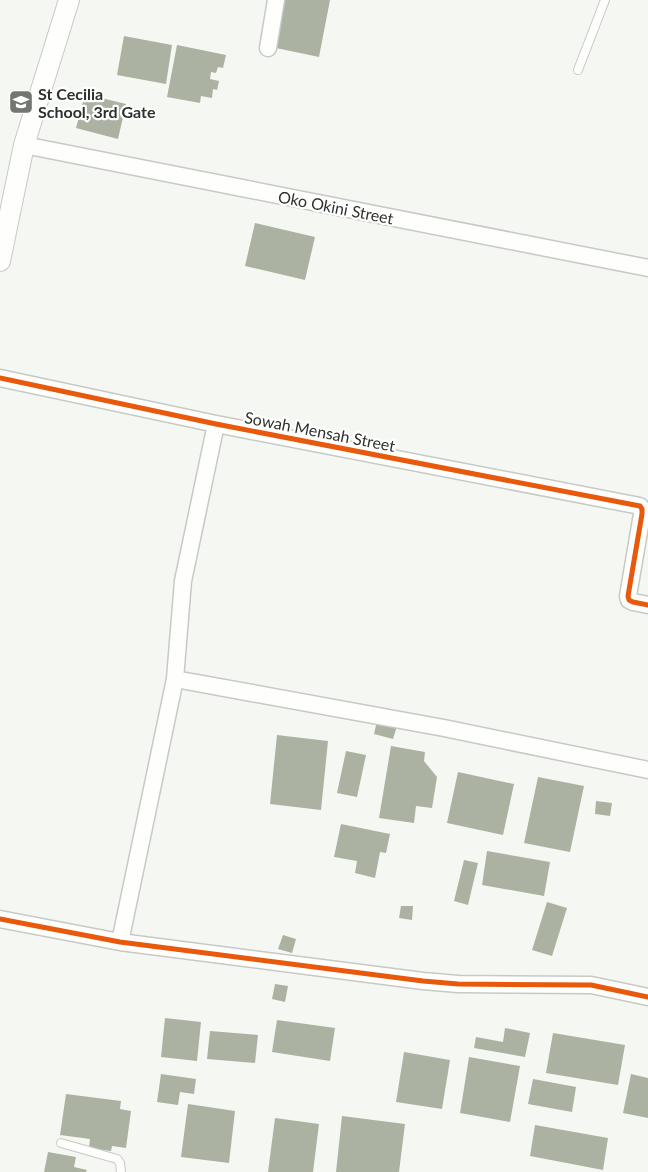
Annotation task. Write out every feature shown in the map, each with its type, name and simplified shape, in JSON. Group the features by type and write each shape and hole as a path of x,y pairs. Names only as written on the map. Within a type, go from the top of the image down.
{"street":[{"path":"0,261 24,145 69,0"},
{"path":"268,48 276,0"},
{"name":"Oko Okini Street","path":"24,145 648,268"},
{"name":"Sowah Mensah Street","path":"0,378 216,424 635,505 642,509 642,514 628,596 629,600 633,602 648,604"},
{"path":"120,942 175,679 183,581 216,424"},
{"path":"175,679 444,728 648,770"},
{"path":"0,919 120,942 423,981 458,984 592,985 648,997"}],"lane":[{"path":"578,70 605,0"},
{"path":"61,1143 117,1159 120,1163 121,1172"}],"building":[{"path":"285,0 330,0 319,57 276,48"},
{"path":"124,36 172,45 166,84 117,75"},
{"path":"177,45 226,55 223,68 218,67 216,73 211,72 210,79 219,81 217,90 213,89 212,98 201,96 200,103 167,97"},
{"path":"85,94 126,104 118,139 76,128"},
{"path":"255,223 315,237 305,280 245,266"},
{"path":"377,721 397,726 393,739 374,734"},
{"path":"277,735 328,741 321,810 270,804"},
{"path":"391,746 425,752 424,761 437,777 432,808 416,806 414,823 379,818"},
{"path":"346,751 366,755 357,797 337,793"},
{"path":"458,772 514,784 503,835 447,823"},
{"path":"538,777 584,786 570,852 524,843"},
{"path":"596,801 612,803 610,816 595,814"},
{"path":"341,824 390,834 386,853 380,852 375,878 355,873 357,861 334,857"},
{"path":"487,851 550,862 544,896 482,885"},
{"path":"464,860 478,863 468,905 454,901"},
{"path":"547,902 567,908 552,956 532,950"},
{"path":"401,906 413,906 412,920 399,918"},
{"path":"283,935 296,939 292,953 278,949"},
{"path":"275,984 288,986 285,1002 272,999"},
{"path":"165,1018 201,1022 197,1061 161,1057"},
{"path":"277,1020 335,1028 330,1061 272,1052"},
{"path":"505,1028 530,1033 525,1057 474,1048 476,1037 503,1042"},
{"path":"210,1031 258,1035 255,1063 207,1059"},
{"path":"553,1033 625,1045 618,1085 546,1073"},
{"path":"404,1052 450,1060 442,1109 396,1102"},
{"path":"469,1057 520,1066 510,1122 460,1113"},
{"path":"161,1074 196,1079 194,1094 180,1092 178,1105 157,1102"},
{"path":"631,1074 648,1078 648,1118 623,1113"},
{"path":"533,1079 576,1087 572,1112 528,1104"},
{"path":"66,1094 121,1101 120,1109 131,1111 126,1148 112,1146 111,1151 89,1148 90,1139 60,1135"},
{"path":"188,1104 235,1111 229,1163 181,1157"},
{"path":"342,1116 405,1124 399,1172 336,1172"},
{"path":"275,1118 319,1124 313,1172 268,1172"},
{"path":"535,1125 608,1138 603,1170 530,1156"},
{"path":"48,1152 76,1157 74,1167 87,1170 86,1172 44,1172"}],"cycle path":[{"path":"0,378 216,424 640,506 642,514 628,596 629,600 633,602 648,605"},
{"path":"0,919 120,942 423,981 458,984 591,985 648,997"}],"place":[{"name":"St Cecilia School, 3rd Gate","path":"21,102"}]}
